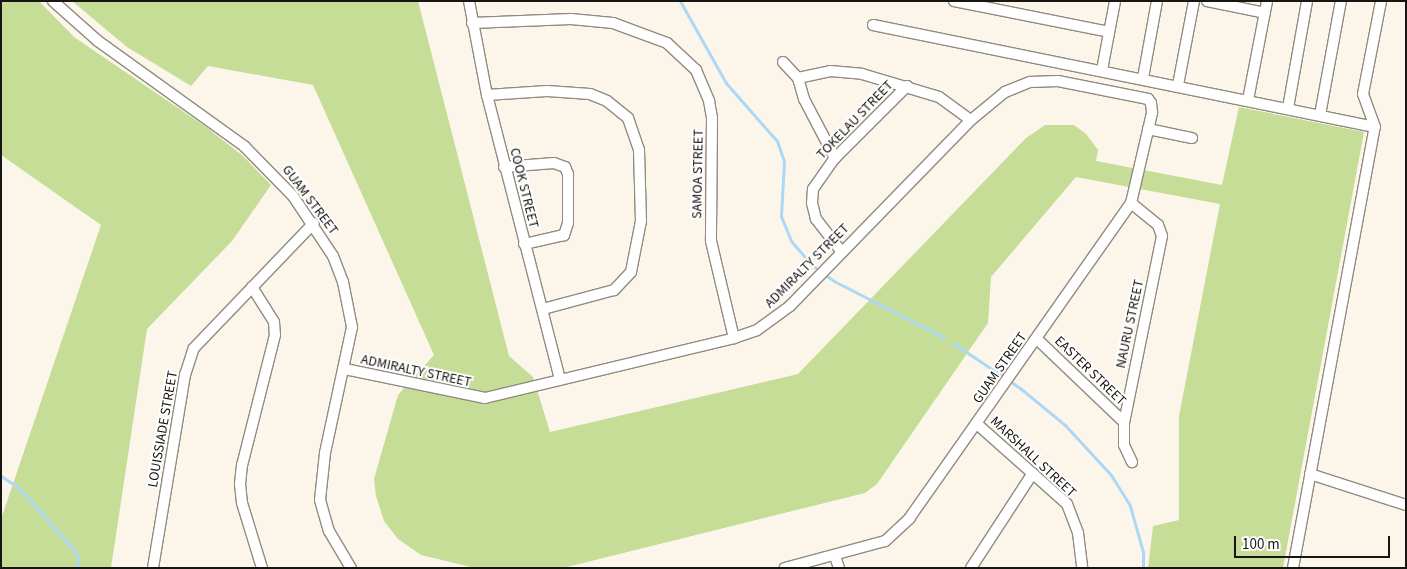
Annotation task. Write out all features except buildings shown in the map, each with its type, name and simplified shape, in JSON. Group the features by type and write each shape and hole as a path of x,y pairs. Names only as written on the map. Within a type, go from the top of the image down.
{"street":[{"name":"GUAM STREET","path":"53,1 98,40 244,146 269,169 314,223 333,256 350,308 351,344 323,461 320,500 329,531 351,568"},
{"name":"COOK STREET","path":"469,1 486,95 560,380"},
{"path":"954,1 1109,32"},
{"path":"1102,70 1115,1"},
{"path":"1143,78 1157,1"},
{"path":"1178,86 1194,1"},
{"path":"1207,1 1265,13"},
{"path":"1248,100 1267,1"},
{"path":"1288,108 1308,1"},
{"path":"1320,115 1341,1"},
{"path":"1293,568 1375,126 1363,94 1381,1"},
{"name":"SAMOA STREET","path":"472,24 571,19 613,24 667,43 696,70 710,102 712,118 711,241 734,338"},
{"path":"873,25 1375,126"},
{"path":"783,62 798,78 804,99 835,158"},
{"path":"798,78 840,71 907,86 939,98 972,120"},
{"name":"ADMIRALTY STREET","path":"345,369 469,398 485,398 734,338 757,330 774,320 972,120 1005,92 1030,82 1058,81 1142,97 1151,103"},
{"name":"TOKELAU STREET","path":"841,251 816,219 812,203 813,189 835,158 907,86"},
{"path":"486,95 547,90 590,94 620,109 628,118 636,142 641,221 637,257 631,272 614,290 542,309"},
{"name":"GUAM STREET","path":"785,568 885,542 898,531 1004,386 1130,203 1148,129 1151,103"},
{"path":"1148,129 1192,138"},
{"path":"504,167 554,163 565,167 568,174 567,230 564,235 524,244"},
{"name":"NAURU STREET","path":"1130,203 1158,225 1162,236 1124,422 1124,445 1132,462"},
{"name":"LOUISSIADE STREET","path":"153,568 189,361 204,335 314,223"},
{"path":"252,287 274,322 276,335 240,484 242,503 262,568"},
{"name":"EASTER STREET","path":"1037,339 1124,422"},
{"name":"MARSHALL STREET","path":"977,424 1067,504 1074,518 1082,568"},
{"path":"971,568 1033,473"},
{"path":"1310,474 1406,505"},
{"path":"836,556 839,568"}],"green space":[{"path":"1,1 39,1 74,37 206,127 243,156 271,185 232,241 147,329 111,568 1,568 1,519 101,225 1,155"},
{"path":"72,1 418,1 509,356 533,377 550,432 798,374 1026,138 1045,125 1074,125 1086,134 1098,150 1096,161 1222,185 1239,107 1364,132 1283,568 1148,568 1153,526 1179,520 1179,416 1220,204 1076,177 991,277 988,323 877,484 865,493 563,568 475,568 421,555 398,539 384,521 376,496 374,479 398,395 434,355 313,85 208,66 191,86 127,47"}],"waterway":[{"path":"680,1 726,83 777,141 784,161 781,216 791,241 812,265 834,281 943,337"},
{"path":"1406,47 1406,77"},
{"path":"953,343 1020,388 1065,425 1111,475 1130,506 1143,552 1143,568"},
{"path":"1,476 18,487 69,544 77,554 78,568"}]}
